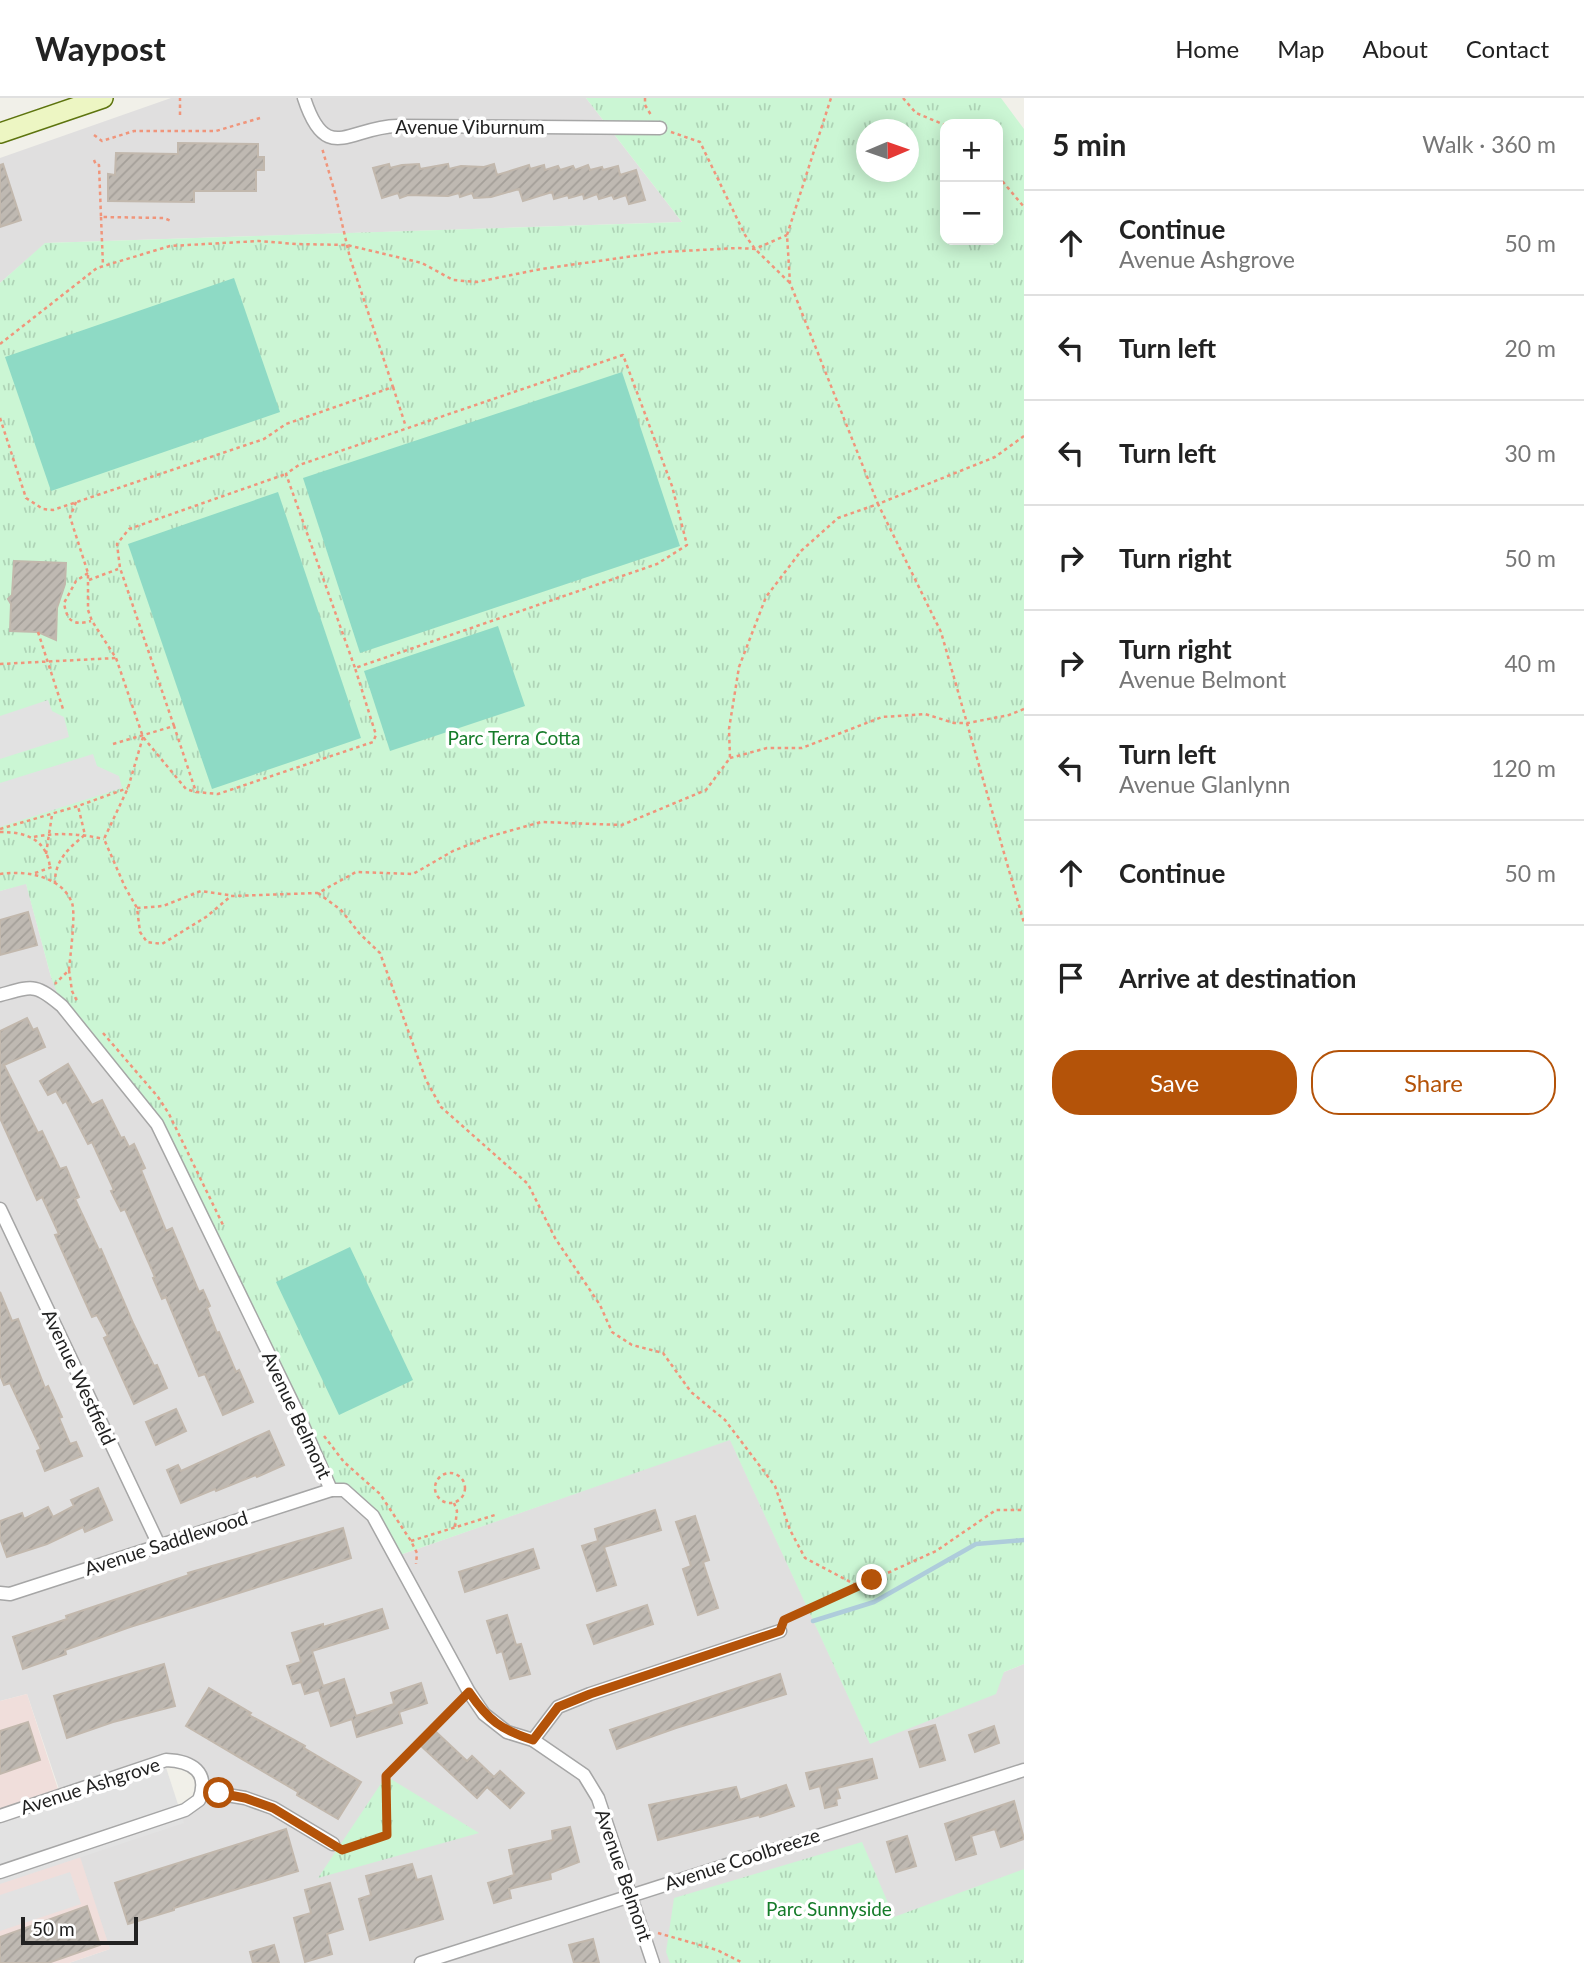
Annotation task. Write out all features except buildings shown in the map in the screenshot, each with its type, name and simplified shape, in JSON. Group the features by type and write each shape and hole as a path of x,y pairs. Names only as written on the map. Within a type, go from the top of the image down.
{"street":[{"path":"0,133 103,98"},
{"name":"Avenue Viburnum","path":"304,98 318,129 334,138 397,125 660,128"},
{"name":"Avenue Belmont","path":"0,995 30,986 45,991 62,1006 157,1124 297,1412 331,1490 344,1490 373,1516 469,1692 484,1714 507,1732 533,1740 584,1775 598,1798 653,1963"},
{"name":"Avenue Westfield","path":"0,1209 159,1545"},
{"name":"Avenue Saddlewood","path":"0,1593 10,1594 331,1490"},
{"path":"533,1740 558,1707 780,1631"},
{"name":"Avenue Ashgrove","path":"0,1816 166,1760 181,1761 194,1767 200,1774 202,1791"},
{"name":"Avenue Coolbreeze","path":"421,1963 1024,1770"},
{"path":"0,1872 185,1810 199,1800 202,1791 245,1798 273,1808 333,1844"}],"path":[{"path":"180,98 180,115"},
{"path":"645,98 645,105"},
{"path":"831,98 787,235 790,283 878,504 941,632 1024,923"},
{"path":"903,98 916,113 940,123"},
{"path":"94,135 102,141 134,131 216,131 260,118"},
{"path":"660,128 700,142 744,235 790,283"},
{"path":"321,145 347,245 406,427"},
{"path":"94,160 96,165 99,165 103,266"},
{"path":"1003,182 1024,207"},
{"path":"101,217 164,218 171,221"},
{"path":"0,344 97,268 170,246 259,241 347,245 422,263 453,280 477,282 541,269 663,252 755,249 787,235"},
{"path":"196,792 120,568 117,544 129,529 286,474 299,465 406,427 623,355 672,486 687,545 657,564 355,668"},
{"path":"0,418 26,498 43,509 53,510 264,439 286,424 393,387"},
{"path":"730,758 729,729 740,667 766,597 801,551 838,518 995,457 1024,436"},
{"path":"76,502 70,517 88,573 88,610 116,658 143,737 186,789 218,794 373,742 376,735 286,474"},
{"path":"89,580 120,568"},
{"path":"88,573 76,581 64,603 67,618 72,623 92,621"},
{"path":"38,632 63,709"},
{"path":"0,664 116,658"},
{"path":"137,908 163,906 201,891 231,896 318,893 356,872 413,874 453,850 541,822 622,825 706,790 730,758 767,748 802,748 882,717 925,714 954,723 968,723 1009,715 1024,709"},
{"path":"113,744 174,726"},
{"path":"143,737 128,788 104,839 137,908 139,932 148,942 162,944 206,917 231,896"},
{"path":"0,831 128,788"},
{"path":"78,806 85,835"},
{"path":"46,853 52,814"},
{"path":"0,831 34,837 49,834 85,835 104,839"},
{"path":"55,884 55,869 71,845 85,835"},
{"path":"34,837 46,853 50,867"},
{"path":"0,874 33,874 50,867 55,869"},
{"path":"33,874 62,887 73,905 69,970 55,984"},
{"path":"318,893 341,910 359,933 380,953 426,1080 441,1107 528,1184 555,1238 600,1306 612,1332 632,1345 663,1353 691,1392 725,1420 775,1486 790,1530 805,1558 858,1586"},
{"path":"445,1473 459,1475 466,1487 460,1500 454,1503 441,1501 436,1496 436,1482 445,1473"},
{"path":"454,1503 457,1511 455,1527"},
{"path":"780,1631 784,1620 936,1551 996,1510 1024,1510"},
{"path":"411,1541 495,1515"},
{"path":"333,1844 342,1850 387,1835 386,1776 469,1692"},
{"path":"655,1933 717,1950 743,1963"}],"shaded area":[{"path":"171,98 586,98 682,222 46,243 0,283 0,158"},
{"path":"48,700 52,711 64,717 69,737 0,759 0,716"},
{"path":"93,754 97,766 119,776 122,788 0,827 0,783"},
{"path":"26,883 51,977 157,1124 356,1499 397,1556 730,1439 870,1743 1024,1664 1024,1963 69,1963 110,1949 73,1847 185,1810 202,1783 181,1761 61,1795 27,1694 0,1701 0,891"},
{"path":"27,1694 110,1949 69,1963 0,1963 0,1701"},
{"path":"162,1755 184,1823 0,1884 0,1810"},
{"path":"70,1872 81,1904 0,1931 0,1895"}],"green space":[{"name":"Parc Terra Cotta","path":"586,98 1001,98 1024,129 1024,1664 1004,1672 996,1694 870,1744 730,1440 397,1556 356,1499 331,1490 157,1124 62,1006 51,977 26,884 0,891 0,283 45,243 682,222"},
{"path":"234,278 280,412 51,491 5,357"},
{"path":"622,372 680,546 360,653 303,478"},
{"path":"278,492 361,738 212,789 128,544"},
{"path":"498,626 525,706 390,751 364,671"},
{"path":"350,1247 413,1380 339,1415 276,1282"},
{"path":"386,1776 479,1833 318,1878"},
{"name":"Parc Sunnyside","path":"862,1842 894,1917 1024,1869 1024,1963 670,1963 666,1952 674,1898"}],"waterway":[{"path":"813,1621 874,1602 976,1544 1024,1540"}],"route":[{"path":"219,1793 245,1798 273,1808 342,1850 364,1844 387,1835 386,1776 469,1692 484,1714 507,1732 533,1740 558,1707 780,1631 784,1620 872,1580"}]}
